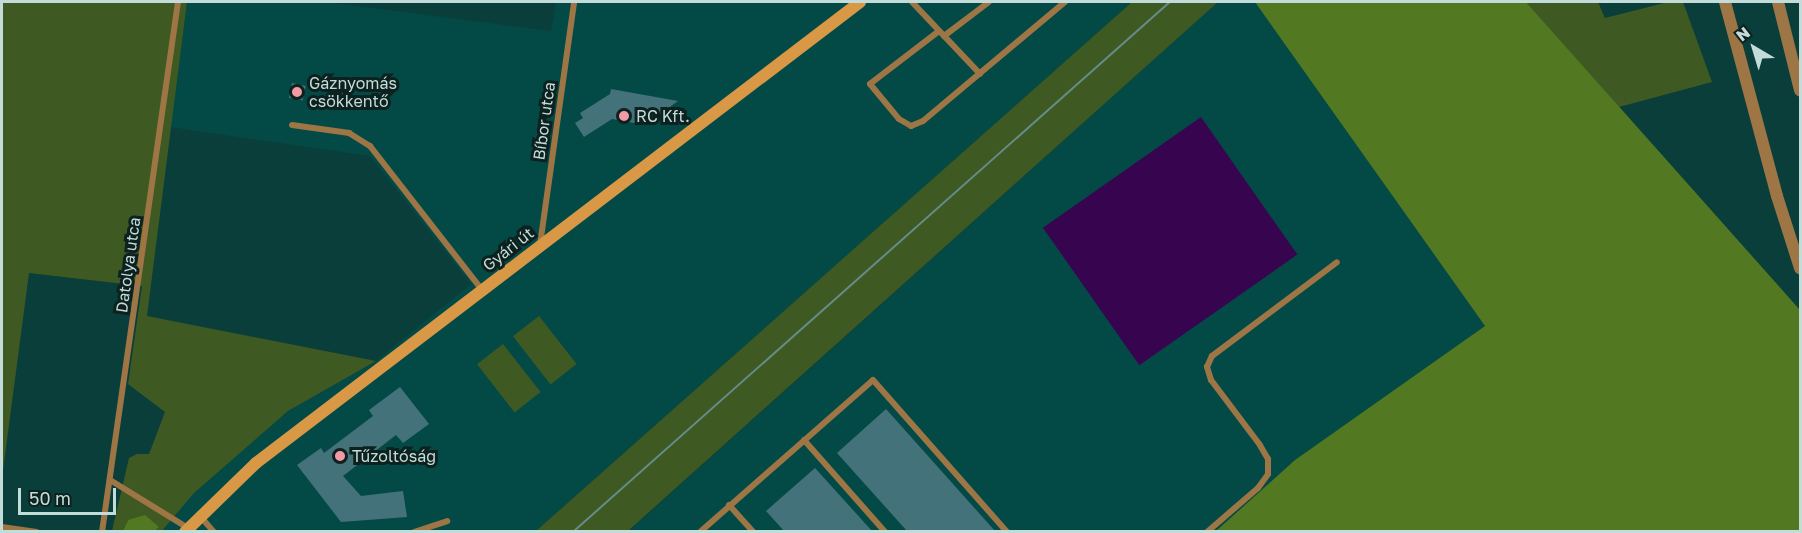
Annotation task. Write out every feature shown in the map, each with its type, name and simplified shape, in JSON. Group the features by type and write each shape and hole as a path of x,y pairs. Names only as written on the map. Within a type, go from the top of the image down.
{"street":[{"name":"Gyári út","path":"187,530 256,463 861,2"},
{"path":"1725,2 1777,196 1800,268"},
{"path":"1778,2 1800,90"}],"lane":[{"name":"Datolya utca","path":"102,531 178,2"},
{"name":"Bíbor utca","path":"540,245 574,2"},
{"path":"912,2 980,74"},
{"path":"989,2 870,84 899,120 911,126 923,121 1065,2"},
{"path":"292,125 350,133 370,146 482,290"},
{"path":"1207,531 1258,488 1268,474 1268,459 1260,445 1211,380 1208,368 1212,356 1337,262"},
{"path":"700,531 873,380 1007,531"},
{"path":"804,440 885,531"},
{"path":"110,480 187,530"},
{"path":"729,506 753,531"},
{"path":"200,516 214,531"},
{"path":"414,531 447,521"},
{"path":"2,527 37,531"}],"shaded area":[{"path":"187,2 325,2 551,31 556,2 1132,2 536,531 162,532 194,493 288,411 376,361 471,284 370,156 170,127"},
{"path":"1218,2 1255,2 1485,326 1295,460 1216,531 628,532"},
{"path":"1201,117 1297,255 1139,365 1043,228"}],"green space":[{"path":"2,2 187,2 147,316 376,361 288,411 194,493 162,531 155,531 159,527 128,520 123,531 112,531 129,458 137,454 149,454 165,412 128,384 142,286 29,273 2,478"},
{"path":"1132,2 1218,2 628,531 536,531"},
{"path":"1255,2 1526,2 1800,310 1800,531 1216,531 1295,460 1485,326"},
{"path":"1526,2 1598,2 1605,18 1668,2 1683,2 1712,82 1619,107"},
{"path":"539,316 577,364 551,384 513,336"},
{"path":"503,344 541,392 515,412 477,364"},
{"path":"145,515 159,527 155,531 123,531 128,520"}],"building":[{"name":"Gáznyomás csökkentő","path":"292,83 306,86 303,101 289,98"},
{"path":"611,89 678,101 645,125 612,119 584,137 575,123 583,118 580,113 610,94"},
{"name":"Tűzoltóság","path":"400,387 429,424 403,443 396,435 343,476 361,496 403,491 407,517 341,522 297,465 321,448 324,453 373,416 369,410"},
{"path":"886,409 995,531 907,531 837,453"},
{"path":"815,468 872,531 784,531 766,511"}],"tram line":[{"path":"573,532 1170,2"}],"place":[{"name":"Gáznyomás csökkentő","path":"297,92"},
{"name":"RC Kft.","path":"624,116"},
{"name":"Tűzoltóság","path":"340,456"}]}
